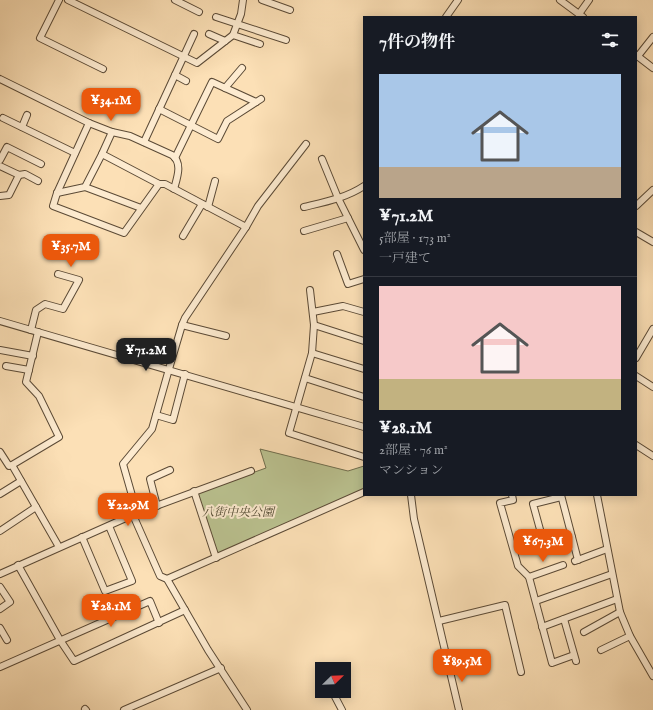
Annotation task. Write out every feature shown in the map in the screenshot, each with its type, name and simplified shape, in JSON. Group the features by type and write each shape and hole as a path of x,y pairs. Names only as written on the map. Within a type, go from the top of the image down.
{"street":[{"path":"59,0 40,38 103,69"},
{"path":"68,0 197,63 233,35 241,14 243,0"},
{"path":"175,0 199,12"},
{"path":"262,0 290,10"},
{"path":"447,16 458,0"},
{"path":"560,0 581,15 589,0"},
{"path":"216,17 286,40"},
{"path":"144,142 194,34"},
{"path":"209,34 225,41"},
{"path":"233,35 260,44"},
{"path":"653,36 637,56 653,68"},
{"path":"225,88 242,68"},
{"path":"175,75 186,81"},
{"path":"0,79 89,123 112,132 130,136 175,158 178,164 178,173 174,189"},
{"path":"159,110 190,126 218,140 228,120 258,101 212,82 190,126 175,158"},
{"path":"22,127 27,115"},
{"path":"3,118 75,152"},
{"path":"89,123 57,193 53,206 124,233 158,184"},
{"path":"86,187 112,132"},
{"path":"247,710 167,579 160,576 135,514 123,464 152,429 168,369 182,325 258,206 306,144"},
{"path":"0,160 7,147 41,164"},
{"path":"102,154 158,184 165,184 246,227"},
{"path":"322,159 338,198 362,241"},
{"path":"0,166 19,175 25,174 38,181"},
{"path":"0,196 9,195 19,175"},
{"path":"183,236 205,206 215,181"},
{"path":"57,193 86,187 141,208"},
{"path":"304,207 338,198 363,187"},
{"path":"637,205 653,190"},
{"path":"304,231 348,218"},
{"path":"637,233 653,242"},
{"path":"337,254 348,284 363,279"},
{"path":"31,330 36,310 45,304 63,309 79,280 58,274"},
{"path":"310,290 314,325 312,353 289,433 363,457"},
{"path":"313,312 343,306 363,312"},
{"path":"0,321 363,426"},
{"path":"182,325 226,336"},
{"path":"314,325 363,341"},
{"path":"637,356 653,329"},
{"path":"12,465 59,437 39,396 26,382 38,332"},
{"path":"0,350 32,356"},
{"path":"312,353 363,369"},
{"path":"6,366 29,370"},
{"path":"156,415 173,420 185,374"},
{"path":"637,377 653,388"},
{"path":"305,378 363,397"},
{"path":"637,446 653,456"},
{"path":"0,452 9,466 12,465 59,547"},
{"path":"157,506 150,479 170,470"},
{"path":"0,574 135,514 251,471"},
{"path":"0,494 21,481"},
{"path":"194,491 216,558"},
{"path":"167,579 363,492"},
{"path":"411,496 414,519 459,710"},
{"path":"512,496 513,500 500,503 518,566 529,577 552,663 575,658 564,619"},
{"path":"572,537 544,544 533,504 561,496 572,537 577,560 607,549"},
{"path":"597,496 620,612 630,636 653,675"},
{"path":"0,531 36,507"},
{"path":"82,537 105,591 132,581 109,526"},
{"path":"18,565 60,640 74,661 185,610"},
{"path":"529,577 563,565"},
{"path":"536,601 612,574"},
{"path":"0,587 10,602 0,609"},
{"path":"542,627 617,600"},
{"path":"0,667 150,601 159,622"},
{"path":"439,621 505,605 521,672"},
{"path":"584,632 620,612"},
{"path":"0,628 7,640"},
{"path":"602,650 630,636"},
{"path":"124,710 221,668"},
{"path":"336,698 342,710"}],"green space":[{"name":"八街中央公園","path":"260,449 348,471 363,466 363,490 217,555 196,493 266,468"}]}
